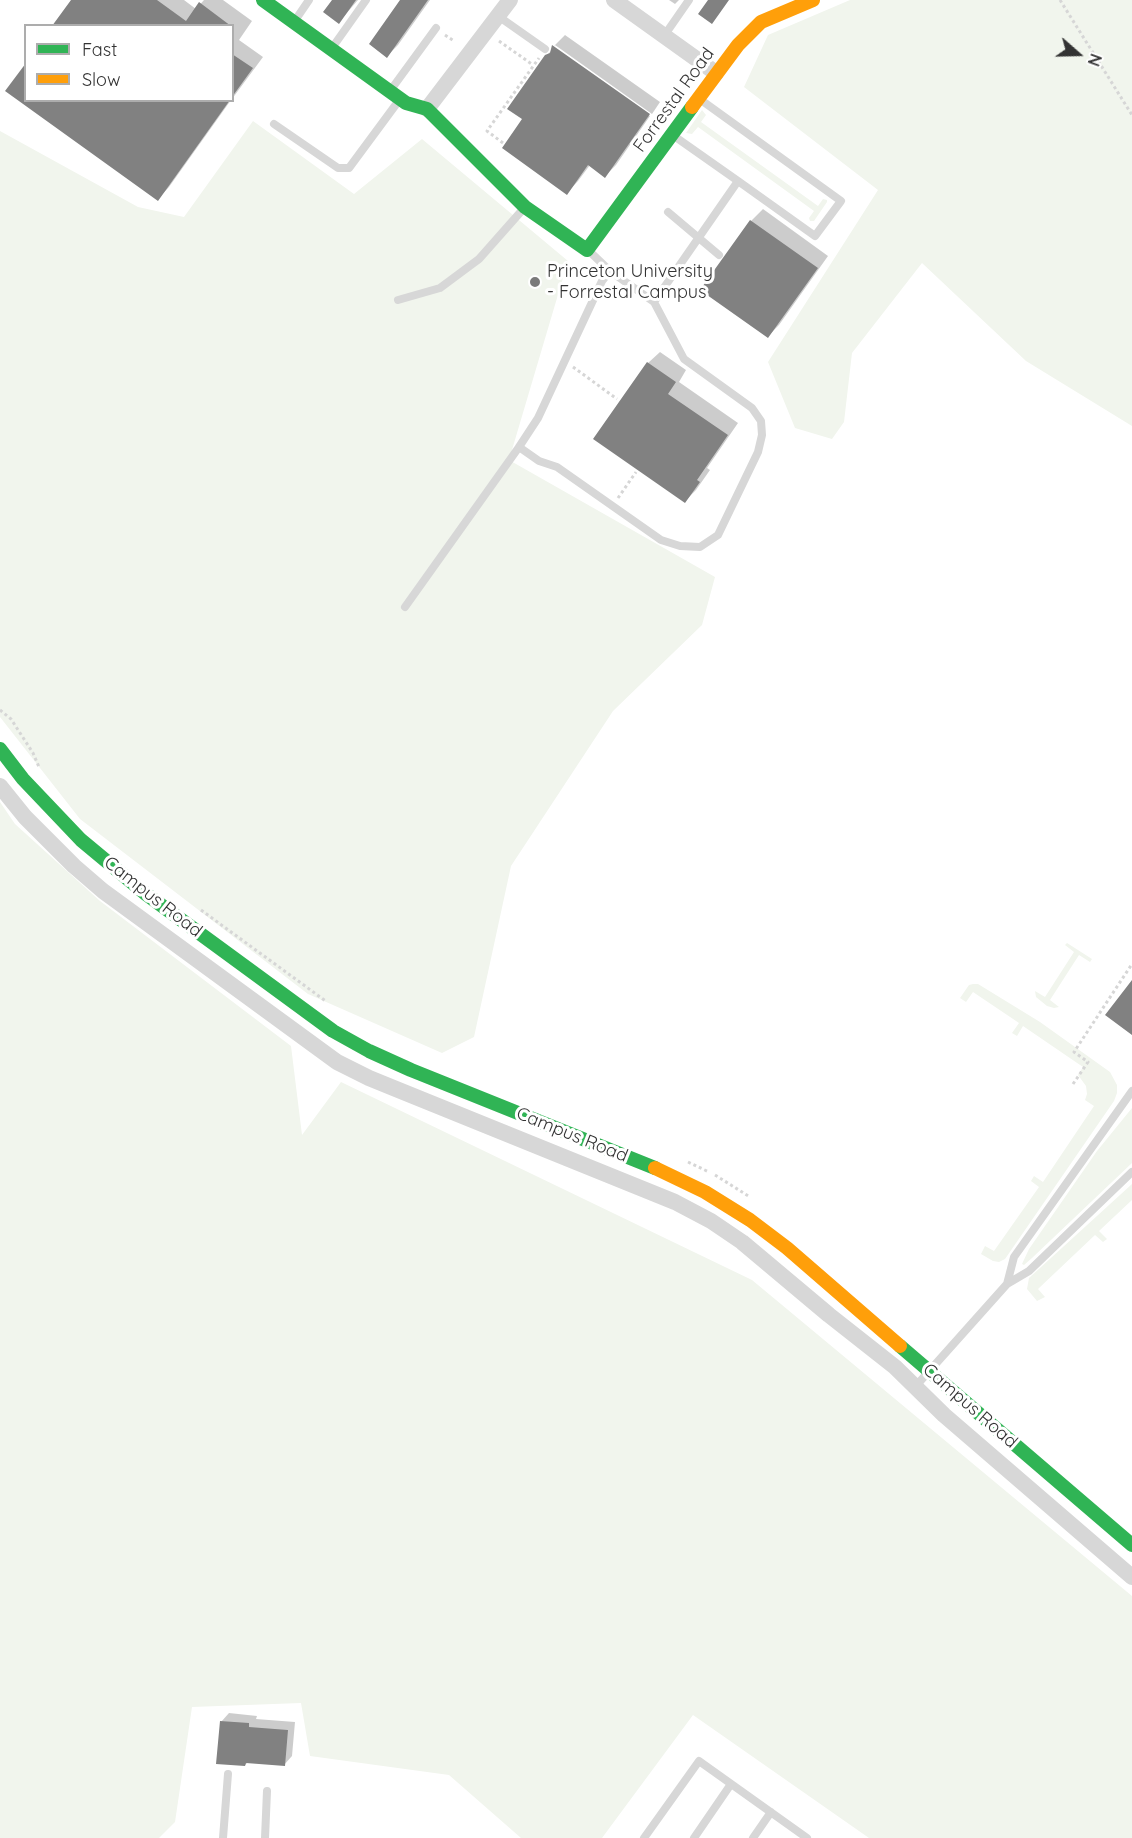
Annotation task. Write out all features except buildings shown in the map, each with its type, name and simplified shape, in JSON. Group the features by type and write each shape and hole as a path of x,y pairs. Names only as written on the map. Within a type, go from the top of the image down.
{"street":[{"path":"263,0 406,103 427,110 525,207 587,250"},
{"path":"427,110 510,0"},
{"path":"614,0 716,73"},
{"name":"Forrestal Road","path":"587,250 738,45 761,22 803,2"},
{"name":"Campus Road","path":"0,749 22,778 81,840 146,894 333,1031 400,1065 661,1171 705,1192 750,1220 787,1248 1132,1545"},
{"name":"Campus Road","path":"0,786 25,817 74,866 103,891 338,1062 378,1082 675,1202 711,1221 742,1242 895,1367 944,1415 1132,1577"}],"lane":[{"path":"294,22 309,0"},
{"path":"331,49 366,0"},
{"path":"664,36 689,0"},
{"path":"498,16 545,49"},
{"path":"274,124 338,168 349,168 436,28"},
{"path":"672,134 815,236 841,201 698,98"},
{"path":"654,302 738,181"},
{"path":"398,300 440,288 479,259 525,207"},
{"path":"668,212 719,255"},
{"path":"519,447 539,461 557,467 661,540 680,546 700,547 718,535 758,452 762,435 760,421 752,408 684,359 654,302 610,271 587,250"},
{"path":"405,607 538,417 602,281 610,271"},
{"path":"1007,1284 1014,1257 1132,1090"},
{"path":"915,1387 1007,1284 1029,1271 1132,1172"},
{"path":"644,1838 699,1761 807,1838"},
{"path":"223,1838 228,1774"},
{"path":"694,1838 731,1784"},
{"path":"265,1838 267,1791"},
{"path":"753,1838 771,1812"}],"path":[{"path":"1060,0 1132,115"},
{"path":"497,40 533,65"},
{"path":"503,142 487,131 545,49"},
{"path":"565,360 617,399"},
{"path":"612,506 636,472"},
{"path":"1073,1084 1088,1062 1074,1052 1132,964"}],"shaded area":[{"path":"850,0 1132,0 1132,426 1026,361 922,263 852,353 844,422 832,439 795,428 768,362 878,190 744,87 768,35"},
{"path":"702,110 706,115 701,122 818,206 823,199 827,200 814,221 810,221 809,218 814,211 698,127 692,134 686,133"},
{"path":"253,121 354,194 422,139 568,261 509,460 715,577 702,625 613,711 511,866 474,1037 442,1053 308,994 80,819 0,717 0,131 138,207 184,217"},
{"path":"0,802 15,824 100,901 291,1046 302,1135 341,1082 752,1280 1132,1596 1132,1838 869,1838 693,1715 602,1838 521,1838 449,1775 310,1756 301,1703 192,1707 175,1822 159,1838 0,1838"},
{"path":"1067,943 1092,959 1090,962 1079,955 1050,1000 1059,1007 1054,1008 1047,1006 1036,997 1035,991 1045,997 1074,952 1065,945"},
{"path":"978,984 1040,1022 1110,1072 1117,1085 1114,1101 1005,1259 999,1262 981,1254 985,1246 994,1251 1039,1187 1031,1181 1034,1176 1043,1182 1094,1106 1085,1100 1086,1086 1078,1075 1083,1067 1023,1026 1017,1036 1012,1033 1019,1023 973,992 966,1002 960,998 969,985"},
{"path":"1132,1108 1132,1163 1032,1258 1024,1265 1022,1264 1029,1249 1097,1151"},
{"path":"1132,1184 1132,1200 1099,1231 1107,1239 1103,1242 1095,1235 1038,1289 1045,1297 1037,1301 1027,1289 1029,1278"}],"traffic: fast":[{"path":"263,0 406,103 427,109 525,207 587,250 692,107"},
{"path":"0,749 23,779 81,840 146,894 333,1031 411,1070 655,1168"},
{"path":"900,1346 1132,1545"}],"traffic: slow":[{"path":"692,107 738,45 761,22 813,0"},
{"path":"655,1168 705,1192 750,1220 787,1248 900,1346"}],"place":[{"name":"Princeton University - Forrestal Campus","path":"535,282"}]}
